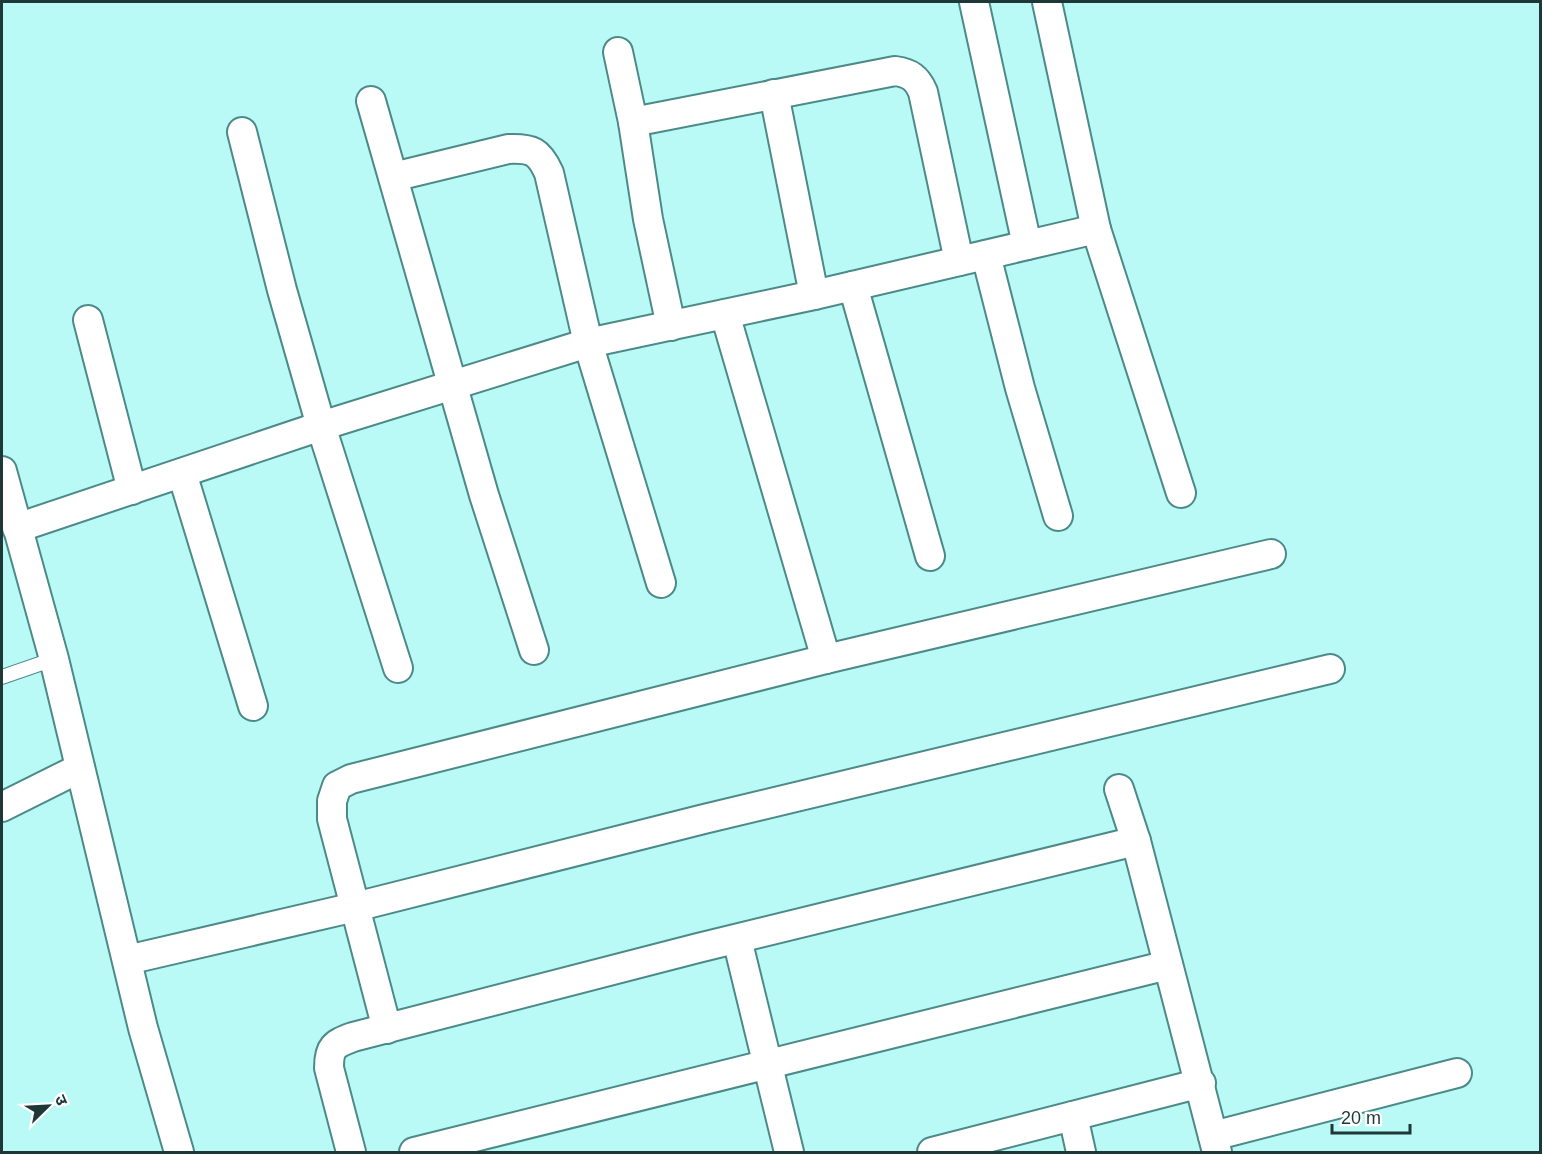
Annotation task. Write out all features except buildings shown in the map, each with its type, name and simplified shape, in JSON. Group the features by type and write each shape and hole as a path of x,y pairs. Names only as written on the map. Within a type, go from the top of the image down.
{"street":[{"path":"975,2 1027,245"},
{"path":"1047,2 1096,229 1181,493"},
{"path":"618,52 633,122 648,219 671,326"},
{"path":"633,122 895,71 908,73 918,81 923,92 959,261"},
{"path":"774,94 814,295"},
{"path":"371,101 484,495 534,650"},
{"path":"242,132 282,290 321,426 398,668"},
{"path":"393,177 508,149 526,148 542,158 549,173 588,343 661,583"},
{"path":"17,528 321,426 588,343 814,295 1096,229"},
{"path":"986,255 1020,388 1058,516"},
{"path":"853,286 930,556"},
{"path":"725,314 826,659"},
{"path":"88,320 132,490"},
{"path":"2,471 54,659 143,1028 179,1152"},
{"path":"182,473 253,706"},
{"path":"387,1029 332,819 332,801 337,786 351,779 826,659 1271,554"},
{"path":"127,960 355,907 704,819 1330,669"},
{"path":"2,807 80,768"},
{"path":"1119,789 1136,842 1201,1083 1215,1144 1457,1073"},
{"path":"351,1152 329,1068 329,1055 336,1044 737,939 1136,842"},
{"path":"737,939 789,1152"},
{"path":"414,1152 1168,965"},
{"path":"948,1151 1201,1083"},
{"path":"1073,1116 1081,1152"}],"lane":[{"path":"2,677 54,659"}]}
